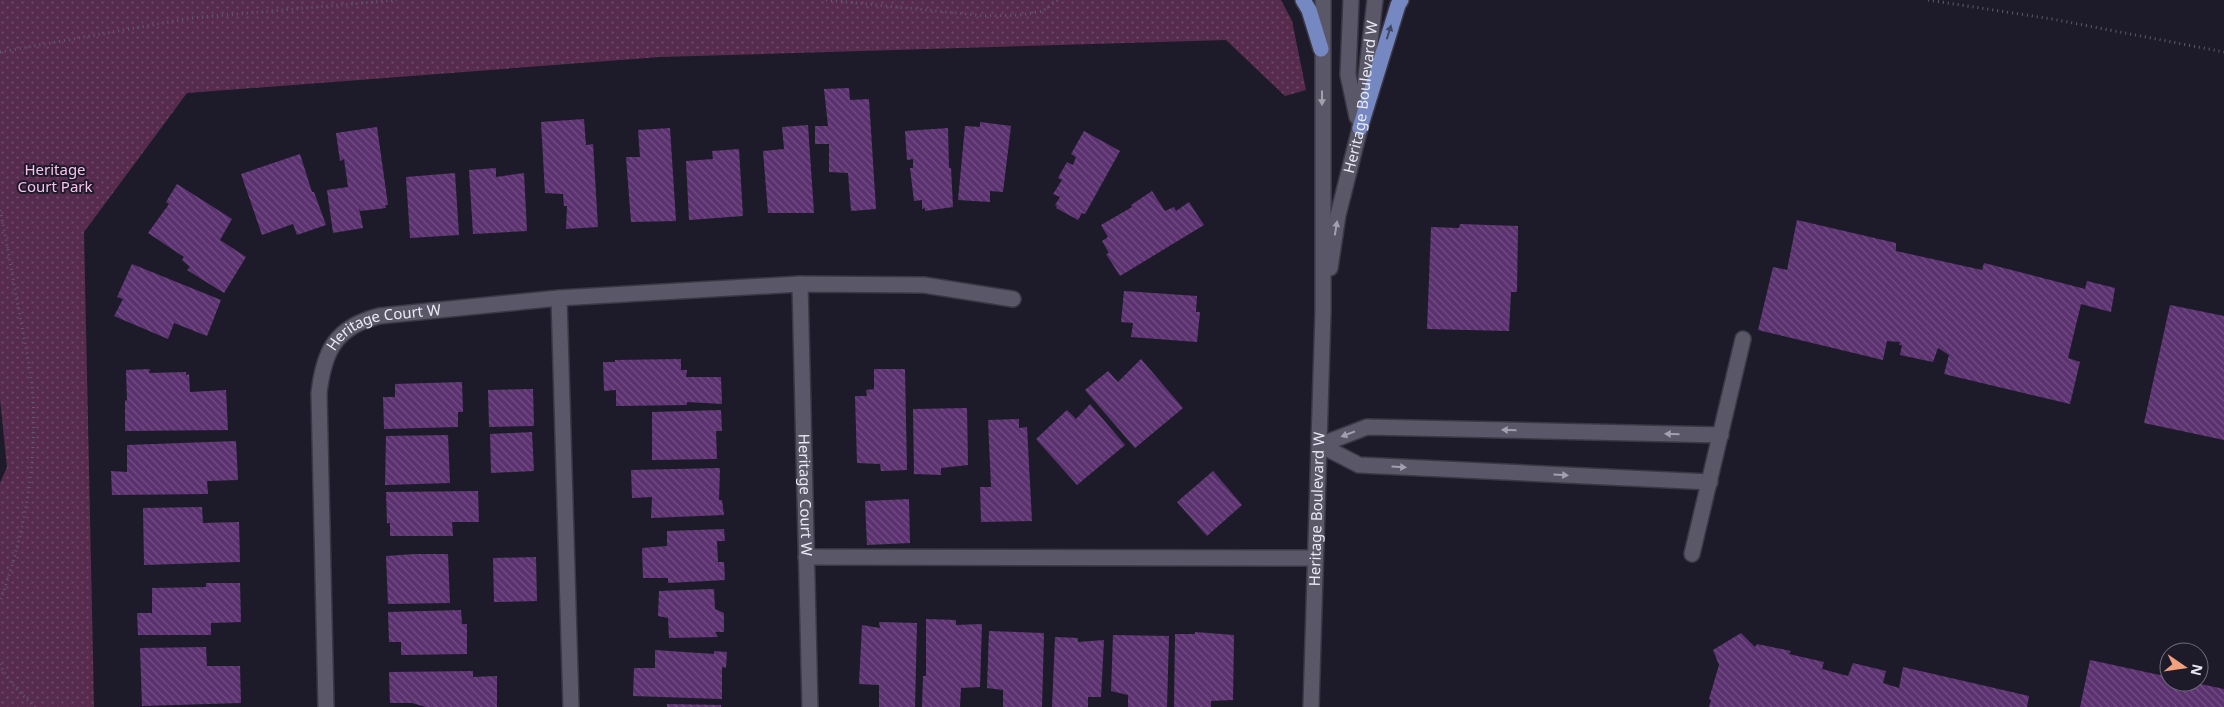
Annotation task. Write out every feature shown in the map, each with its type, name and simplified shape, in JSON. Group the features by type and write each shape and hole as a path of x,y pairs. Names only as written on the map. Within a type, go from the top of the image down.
{"main road":[{"path":"1303,0 1309,10 1321,49"},
{"path":"1360,128 1401,0"}],"street":[{"name":"Heritage Boulevard W","path":"1311,707 1323,311 1321,49 1323,0"},
{"path":"1351,0 1348,75 1360,128"},
{"name":"Heritage Boulevard W","path":"1323,311 1338,215 1360,128 1375,0"},
{"name":"Heritage Court W","path":"800,284 810,707"},
{"name":"Heritage Court W","path":"326,707 319,393 326,358 333,342 345,330 360,321 379,316 559,298 800,284 924,285 1013,299"},
{"path":"559,298 571,707"},
{"path":"1692,554 1743,339"},
{"path":"1320,445 1367,427 1721,435"},
{"path":"1320,445 1359,465 1710,482"},
{"path":"806,557 1315,558"}],"path":[{"path":"0,52 190,18 397,0"},
{"path":"826,0 984,16 1020,15 1043,11 1058,0"},
{"path":"1928,0 2052,19 2224,52"},
{"path":"0,210 27,354 33,396 34,441 30,483 10,576 0,601"},
{"path":"0,664 4,673 20,694 35,707"}],"green space":[{"name":"Heritage Court Park","path":"0,0 1281,0 1292,21 1306,90 1285,96 1226,40 660,57 187,93 84,232 94,707 0,707 0,483 7,467 0,399"}],"building":[{"path":"849,88 850,100 869,99 876,209 851,211 848,173 829,172 829,144 815,144 815,126 828,126 824,89"},
{"path":"584,119 586,145 593,144 598,227 566,229 567,206 564,206 563,194 545,193 541,122"},
{"path":"980,122 1011,126 1003,192 990,191 990,202 958,200 965,126 980,127"},
{"path":"808,125 814,213 768,213 763,151 784,149 782,127"},
{"path":"377,127 388,205 385,205 386,208 361,211 359,208 363,228 333,233 327,190 348,187 344,159 340,161 336,133"},
{"path":"670,128 676,221 631,222 626,157 640,157 638,130"},
{"path":"948,128 949,168 951,168 953,207 925,211 925,208 922,209 922,200 914,201 910,168 913,168 913,159 907,160 905,131"},
{"path":"1084,131 1120,151 1085,214 1082,213 1078,220 1056,208 1057,206 1055,205 1060,197 1053,194 1062,180 1058,178 1067,162 1073,165 1076,157 1071,154"},
{"path":"739,149 743,216 689,220 686,161 713,159 712,151"},
{"path":"300,154 312,192 314,192 326,225 297,235 293,224 262,235 241,174"},
{"path":"496,168 496,177 524,173 527,231 473,234 469,170"},
{"path":"455,173 459,235 410,238 406,177"},
{"path":"177,184 232,219 220,240 246,257 224,293 187,270 190,267 182,260 184,257 148,233 169,204 166,202"},
{"path":"1152,191 1165,211 1174,207 1176,211 1189,202 1204,225 1120,276 1106,254 1109,253 1102,241 1108,237 1101,225 1132,207 1131,205"},
{"path":"1797,220 1896,243 1896,251 1982,270 1984,263 2085,289 2087,281 2115,288 2111,312 2081,304 2068,358 2080,362 2070,404 1944,374 1949,355 1938,348 1933,362 1900,355 1902,345 1899,345 1900,342 1887,341 1883,360 1758,330 1773,267 1787,270"},
{"path":"1460,224 1518,226 1517,292 1511,292 1509,331 1427,329 1431,227 1459,228"},
{"path":"132,264 221,300 207,336 174,323 168,339 114,316 123,299 117,297"},
{"path":"1124,291 1197,296 1196,312 1200,312 1197,342 1131,337 1133,323 1121,322"},
{"path":"2170,305 2224,316 2224,440 2144,423"},
{"path":"681,359 681,370 687,370 686,377 721,377 722,404 687,402 687,405 616,406 616,390 604,391 603,362 615,362 615,360"},
{"path":"1141,359 1183,408 1135,448 1085,390 1108,371 1118,382"},
{"path":"150,369 149,373 186,372 186,375 189,374 190,392 226,390 228,430 125,431 125,400 127,401 126,370"},
{"path":"874,369 905,369 907,470 881,471 880,464 857,463 855,396 867,396 866,390 874,389"},
{"path":"462,382 463,412 458,412 458,427 384,429 383,397 395,397 395,384"},
{"path":"533,389 534,426 489,427 488,390"},
{"path":"1090,404 1125,445 1077,485 1036,439 1067,410 1076,419"},
{"path":"967,408 968,465 941,468 941,475 914,474 913,409"},
{"path":"721,410 722,431 716,431 717,459 652,460 652,412"},
{"path":"1019,419 1019,428 1027,427 1032,521 981,522 980,487 991,487 988,420"},
{"path":"532,432 534,471 491,473 490,434"},
{"path":"448,435 450,483 385,485 386,436"},
{"path":"236,441 238,480 207,481 208,494 112,495 111,471 127,472 127,445"},
{"path":"720,468 719,500 722,500 724,515 651,518 652,497 632,498 631,470"},
{"path":"1213,471 1242,505 1207,536 1177,502"},
{"path":"478,491 479,522 452,522 453,536 390,536 390,523 387,523 386,492"},
{"path":"909,499 910,543 867,545 865,501"},
{"path":"202,507 203,523 239,522 240,562 144,565 143,508"},
{"path":"724,529 725,541 717,541 718,562 724,562 725,580 668,583 668,578 643,578 642,548 667,546 667,531"},
{"path":"448,554 450,603 388,604 386,556"},
{"path":"536,557 537,601 494,602 493,558"},
{"path":"206,583 240,583 241,622 211,623 211,635 138,635 137,613 152,613 152,588 206,587"},
{"path":"714,589 715,609 724,613 724,632 715,632 718,637 669,638 668,618 658,616 659,591"},
{"path":"461,610 462,624 467,624 467,654 401,655 401,642 389,642 388,612"},
{"path":"926,619 956,620 956,625 982,624 980,687 961,688 960,707 922,707 923,676 926,676"},
{"path":"879,622 917,623 915,707 879,707 879,685 859,684 862,625 880,628"},
{"path":"989,631 1044,633 1042,707 1003,707 1003,690 987,688"},
{"path":"1195,632 1234,635 1233,700 1211,701 1211,707 1174,707 1175,634 1195,634"},
{"path":"1741,633 1755,647 1757,644 1791,651 1789,654 1824,662 1822,669 1848,676 1853,663 1886,671 1883,683 1899,688 1903,667 2029,696 2027,707 1709,707 1711,700 1709,699 1719,665 1713,650"},
{"path":"1113,635 1169,636 1167,707 1128,707 1128,695 1111,691"},
{"path":"1055,637 1078,638 1078,642 1104,640 1101,697 1088,697 1088,707 1052,707"},
{"path":"206,647 207,666 240,666 241,703 142,706 140,648"},
{"path":"655,650 714,654 714,651 727,652 726,668 722,667 722,699 633,696 634,668 655,668"},
{"path":"2090,660 2159,675 2159,692 2209,692 2209,686 2224,689 2224,707 2080,707"},
{"path":"473,671 473,677 497,676 497,707 426,707 412,703 390,703 389,672"},
{"path":"667,704 721,705 721,707 667,707"}]}
